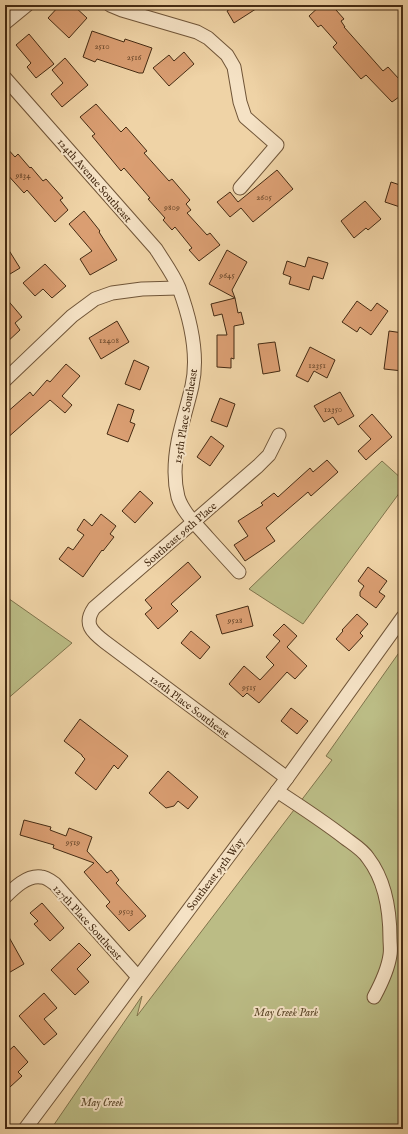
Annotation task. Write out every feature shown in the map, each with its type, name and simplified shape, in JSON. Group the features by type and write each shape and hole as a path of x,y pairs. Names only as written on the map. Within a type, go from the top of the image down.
{"street":[{"path":"5,23 26,5"},
{"path":"110,5 122,10 197,32 208,38 227,55 234,68 240,102 245,117 277,145 240,188"},
{"name":"124th Avenue Southeast","path":"5,78 156,249 168,267 178,288"},
{"path":"5,380 72,316 95,299 112,292 178,288"},
{"name":"125th Place Southeast","path":"178,288 191,331 194,367 192,385 178,437 175,459 175,483 178,496 185,511 239,572"},
{"name":"Southeast 96th Place","path":"94,634 90,628 89,620 90,614 94,608 258,466 268,455 279,435"},
{"name":"Southeast 95th Way","path":"25,1129 287,778 403,617"},
{"name":"126th Place Southeast","path":"94,634 287,778"},
{"path":"277,791 357,846 368,857 378,873 388,908 391,954 385,975 374,998"},
{"name":"127th Place Southeast","path":"5,897 17,886 33,877 40,876 48,879 55,884 138,977"}],"green space":[{"path":"382,461 403,480 403,488 303,624 249,589"},
{"path":"5,596 72,643 5,701"},
{"name":"May Creek Park","path":"403,647 403,1129 51,1129 142,996 137,1016 332,760 326,756"}],"building":[{"path":"60,5 73,5 87,18 69,38 48,18"},
{"path":"236,5 262,5 234,23 227,11"},
{"path":"321,5 342,5 336,10 344,19 341,21 344,27 383,71 388,67 399,79 403,75 403,94 392,102 366,75 361,79 333,47 337,43 321,25 318,27 309,16"},
{"path":"92,31 124,42 125,39 152,48 143,73 97,59 95,62 83,57"},
{"path":"29,34 54,64 36,78 27,67 31,63 16,45"},
{"path":"184,52 194,64 169,86 153,68 169,55 174,61"},
{"path":"65,58 88,85 62,107 51,94 63,83 52,70"},
{"path":"96,104 121,132 126,127 147,151 144,153 169,181 172,179 190,200 186,204 191,210 187,213 207,235 210,233 220,245 199,261 189,250 192,248 175,227 172,230 163,220 165,218 148,199 150,198 124,168 121,171 92,136 95,134 80,117"},
{"path":"5,146 15,157 18,154 43,181 46,179 63,198 60,200 68,210 55,222 27,190 24,193 5,172"},
{"path":"277,170 293,189 253,222 241,208 230,217 217,202 230,192 238,202"},
{"path":"391,182 403,186 403,208 385,202"},
{"path":"365,201 381,219 368,230 366,228 354,238 341,221"},
{"path":"84,211 100,231 99,232 117,260 90,275 80,259 92,251 69,224"},
{"path":"5,244 20,268 5,277"},
{"path":"227,250 247,262 232,290 235,298 209,284"},
{"path":"308,257 328,263 323,279 313,276 309,290 289,284 291,277 283,274 287,261 305,267"},
{"path":"45,264 66,286 52,298 43,289 35,296 23,283"},
{"path":"5,297 22,317 15,323 20,330 5,344"},
{"path":"235,298 238,313 241,312 244,324 234,326 234,359 231,358 231,368 217,367 217,335 227,335 222,314 214,316 211,304"},
{"path":"357,301 371,311 377,303 388,311 371,335 360,327 357,332 342,322"},
{"path":"117,321 129,342 101,359 89,338"},
{"path":"389,331 403,333 403,371 384,369"},
{"path":"275,342 280,371 263,374 258,344"},
{"path":"310,347 335,360 327,378 314,371 308,382 296,376"},
{"path":"134,360 149,367 140,390 125,384"},
{"path":"66,364 80,376 62,396 72,405 65,413 50,400 5,440 5,414 30,392 33,396 47,380 50,382"},
{"path":"340,392 354,416 338,425 333,417 324,422 314,406"},
{"path":"220,398 235,404 227,427 211,421"},
{"path":"118,404 134,410 130,422 135,424 128,442 107,434"},
{"path":"372,414 392,437 366,460 358,451 371,439 359,426"},
{"path":"211,436 224,446 210,466 197,457"},
{"path":"327,460 338,472 311,496 308,492 266,528 275,541 245,561 234,545 248,536 238,521 263,505 261,503 274,493 278,497 310,468 313,472"},
{"path":"140,491 153,503 135,523 122,511"},
{"path":"101,514 116,526 110,534 114,537 103,551 102,550 83,577 59,559 68,547 73,550 84,535 77,530 84,519 92,526"},
{"path":"188,562 201,577 171,604 178,611 158,629 145,614 152,608 145,600"},
{"path":"368,567 387,581 379,592 385,596 376,608 360,596 360,592 364,586 358,581"},
{"path":"248,606 253,626 222,634 216,615"},
{"path":"357,614 368,624 360,633 363,636 349,651 336,639"},
{"path":"284,624 297,636 287,647 307,666 295,679 287,672 259,703 247,693 243,697 229,684 244,666 260,680 274,665 266,657 280,641 273,635"},
{"path":"191,631 210,647 200,659 181,643"},
{"path":"291,708 308,721 297,734 281,721"},
{"path":"80,719 128,756 118,769 114,765 96,790 75,773 85,759 64,741"},
{"path":"168,771 198,797 188,809 178,801 174,806 166,808 149,793"},
{"path":"24,820 51,827 50,830 66,836 69,828 92,837 87,851 107,873 111,870 119,880 116,883 146,916 129,931 106,906 110,902 84,872 94,863 53,848 54,845 20,835"},
{"path":"42,903 64,928 50,941 34,924 38,921 30,913"},
{"path":"5,930 24,964 5,975"},
{"path":"79,943 91,955 77,969 89,982 75,995 51,970"},
{"path":"44,993 57,1008 44,1019 57,1034 44,1045 19,1016"},
{"path":"14,1046 28,1062 18,1072 22,1076 10,1087 5,1082 5,1054"}],"park label":[{"name":"May Creek","path":"102,1102"}]}
